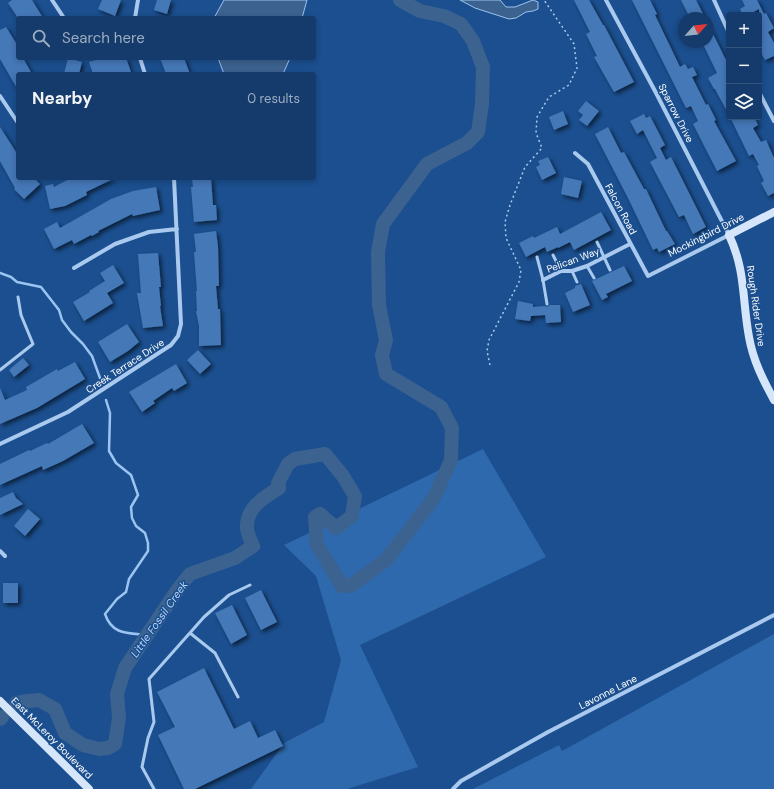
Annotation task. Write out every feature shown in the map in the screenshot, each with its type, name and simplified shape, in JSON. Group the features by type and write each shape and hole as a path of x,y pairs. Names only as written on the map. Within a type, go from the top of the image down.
{"street":[{"path":"52,0 63,16"},
{"path":"135,16 138,0"},
{"name":"Sparrow Drive","path":"606,0 656,91 729,235"},
{"path":"714,0 726,26"},
{"path":"141,60 144,72"},
{"path":"0,96 16,120"},
{"path":"762,98 774,121"},
{"name":"Falcon Road","path":"575,153 588,164 648,276"},
{"name":"Creek Terrace Drive","path":"0,444 68,412 171,345 178,336 181,324 174,180"},
{"name":"Mockingbird Drive","path":"648,276 774,212"},
{"path":"74,268 115,244 149,232 177,229"},
{"name":"Rough Rider Drive","path":"729,235 742,274 747,326 751,348 759,371 774,400"},
{"name":"Pelican Way","path":"543,280 561,272 572,271 587,266 630,244"},
{"path":"0,551 5,556"},
{"name":"Lavonne Lane","path":"453,789 461,781 548,732 774,615"},
{"name":"East McLeroy Boulevard","path":"0,700 89,789"}],"lane":[{"path":"597,242 610,270"},
{"path":"553,255 561,272"},
{"path":"537,257 547,304"},
{"path":"587,266 594,278"},
{"path":"572,271 577,282"},
{"path":"0,370 33,344 20,315 18,297"},
{"path":"154,789 142,767 148,738 154,722 149,680 204,617 229,595 250,585"},
{"path":"190,633 215,653 238,697"}],"path":[{"path":"490,365 487,351 489,340 519,282 521,270 506,238 506,216 525,167 542,148 536,132 537,117 549,97 569,85 577,68 574,44 544,0"}],"shaded area":[{"path":"224,0 307,0 303,16 215,16"},
{"path":"460,0 500,0 506,7 515,7 533,0 538,2 538,9 526,12 516,18 509,19 475,8"},
{"path":"219,60 289,60 284,72 223,72"},
{"path":"483,449 546,557 360,645 418,767 347,789 251,789 284,743 324,722 341,660 316,576 284,545"},
{"path":"774,634 774,789 473,789 559,745 562,751"}],"building":[{"path":"12,0 32,0 42,16 17,16 8,3"},
{"path":"102,0 121,0 115,16 98,9"},
{"path":"157,0 171,0 167,14 154,10"},
{"path":"574,0 589,0 634,82 614,92 594,57 597,56 586,34 590,32"},
{"path":"632,0 650,0 657,14 655,15 680,67 685,64 688,69 693,67 697,75 692,77 706,105 708,104 716,120 714,121 736,161 717,171 693,124 698,121 691,106 686,108"},
{"path":"681,0 696,0 702,12 687,12"},
{"path":"742,0 757,0 764,14 766,13 774,28 768,32 774,43 774,56 765,60 762,54 762,12 759,12 759,9 754,12 742,12 740,9 745,6"},
{"path":"6,27 16,43 16,60 24,60 31,72 16,72 16,87 0,59 0,30"},
{"path":"714,36 726,60 726,109 708,78 717,73 705,48 714,48"},
{"path":"68,60 82,62 80,72 64,72"},
{"path":"96,60 127,60 131,72 92,72 89,62"},
{"path":"161,60 185,60 189,72 165,72"},
{"path":"586,101 599,111 587,126 579,120 583,115 578,111"},
{"path":"563,111 568,124 554,130 549,117"},
{"path":"644,114 646,118 650,116 665,145 660,148 666,160 671,157 706,227 693,234 684,215 679,217 650,162 657,158 643,130 637,134 630,121"},
{"path":"731,120 756,120 758,125 753,128 761,142 766,140 774,158 774,193 768,196 761,183 764,181 757,166 759,165 753,154 749,156"},
{"path":"0,127 16,152 16,180 36,180 40,184 24,199 14,189 15,188 0,161"},
{"path":"608,127 621,153 624,152 644,189 646,189 666,231 675,244 659,252 657,248 653,250 595,134"},
{"path":"548,157 556,173 542,180 536,167 540,165 538,161"},
{"path":"564,177 582,181 578,198 561,194"},
{"path":"67,180 111,180 86,192 87,195 65,206 50,209 45,186 53,184 54,187"},
{"path":"192,180 211,180 213,205 216,205 217,220 194,222 191,187 193,187"},
{"path":"156,187 160,210 133,216 132,214 74,244 72,240 54,249 44,229 57,222 60,228 111,199 133,191"},
{"path":"601,212 611,230 574,250 570,242 547,252 545,247 526,257 519,243 533,236 534,238 557,227 560,234"},
{"path":"216,231 219,286 216,286 218,309 220,309 221,345 199,346 199,326 196,311 197,291 194,252 196,252 194,234"},
{"path":"158,253 161,287 159,287 160,306 163,326 143,328 137,293 141,293 138,254"},
{"path":"113,265 124,283 107,293 113,303 84,321 73,302 105,281 100,273"},
{"path":"624,266 632,281 606,294 608,297 602,300 592,281"},
{"path":"581,284 590,305 573,312 565,293"},
{"path":"518,301 533,304 533,307 560,305 561,322 546,323 545,315 531,316 530,321 515,319"},
{"path":"127,324 139,342 110,362 98,342"},
{"path":"198,350 211,364 200,374 187,360"},
{"path":"23,358 29,365 14,377 9,370"},
{"path":"75,362 85,379 37,408 0,424 0,388 5,400 27,390 26,387 57,369 58,371"},
{"path":"176,364 187,383 174,391 172,388 153,401 155,403 142,412 129,392"},
{"path":"82,424 94,443 63,461 43,470 42,466 0,485 0,464 29,450 30,451 47,443 48,444"},
{"path":"13,492 16,498 23,504 0,515 0,498"},
{"path":"28,509 40,519 25,536 14,526"},
{"path":"3,583 18,583 18,603 3,603"},
{"path":"261,590 277,622 261,630 245,598"},
{"path":"232,605 247,635 231,644 215,613"},
{"path":"204,668 234,729 250,721 258,738 275,730 283,746 195,789 184,789 158,735 175,727 157,692"}],"waterway":[{"name":"Little Fossil Creek","path":"16,703 39,700 55,709 65,733 83,745 99,749 108,748 115,744 119,718 117,694 125,668 178,589 190,574 235,558 253,546 247,530 250,514 253,508 262,499 279,488 278,483 288,464 295,459 325,454 343,476 355,496 352,516 336,528 320,514 315,517 317,545 342,586 350,586 386,560 434,498 451,460 452,428 441,407 386,374 382,355 386,340 379,305 378,252 383,224 427,164 467,143 478,132 482,104 483,67 473,41 461,24 444,16 420,11 400,0"},
{"path":"0,273 11,277 17,282 41,287 59,310 62,320 92,356 100,378"},
{"path":"106,400 110,413 109,451 116,463 131,475 138,495 131,507 132,518 136,526 145,533 148,543 148,551 129,579 126,592 117,599 105,614 108,621 116,629 127,633 147,635"}]}
